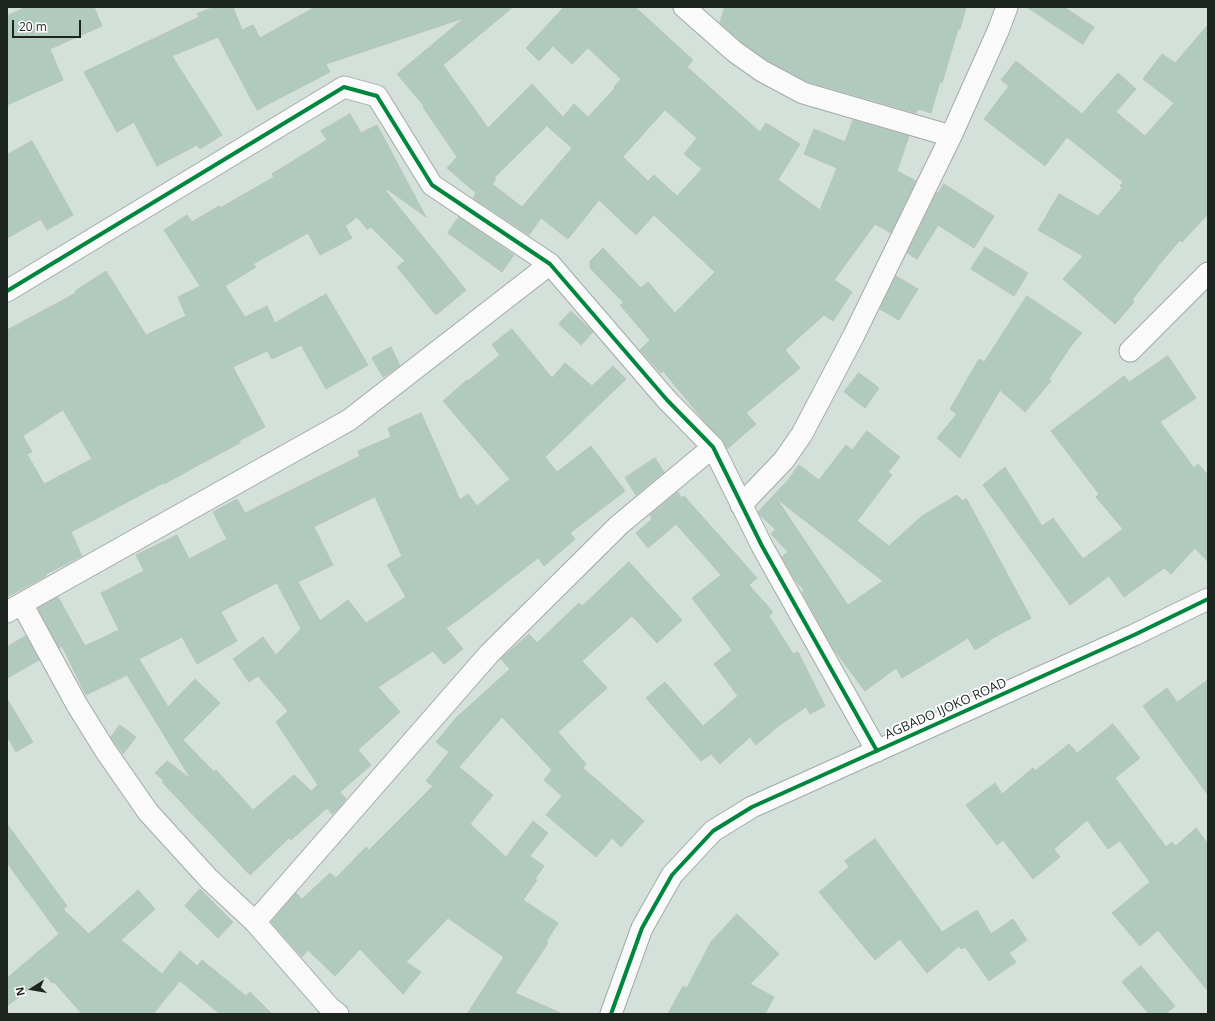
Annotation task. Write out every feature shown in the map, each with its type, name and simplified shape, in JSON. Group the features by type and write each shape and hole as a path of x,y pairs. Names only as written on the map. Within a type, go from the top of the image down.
{"street":[{"path":"684,7 734,52 762,71 804,93 951,136"},
{"path":"741,505 784,460 802,434 854,335 951,136 998,31 1007,7"},
{"path":"7,291 344,87 377,96 432,185 550,264 667,400 714,447 762,546 877,751"},
{"path":"331,1012 255,922 209,879 148,812 105,750 15,608 349,420 550,264"},
{"path":"1130,351 1208,273"},
{"path":"255,922 489,654 619,525 714,447"},
{"name":"AGBADO IJOKO ROAD","path":"611,1014 642,928 668,881 713,831 752,807 1134,635 1208,599"}],"building":[{"path":"27,7 94,7 102,26 50,49 63,80 7,105 7,16"},
{"path":"215,7 233,7 242,30 253,25 260,38 315,7 513,7 443,65 488,128 532,84 563,117 574,104 588,117 615,88 614,87 621,79 588,48 572,64 553,46 539,61 526,48 564,7 635,7 693,60 687,67 760,132 766,123 800,144 778,180 820,210 837,168 804,154 814,129 845,142 853,120 909,136 897,171 916,181 891,233 875,224 834,280 852,292 833,321 824,315 785,350 800,368 746,413 756,424 727,449 722,439 705,422 663,371 661,373 640,350 650,340 620,305 624,303 590,268 590,261 603,248 641,288 648,282 675,313 715,272 654,215 636,235 599,200 568,239 541,218 529,235 473,198 476,193 447,168 457,157 423,107 424,106 397,74 464,18 326,64 330,72 257,110 218,37 172,56 222,135 200,149 197,145 157,166 134,122 117,132 84,72 199,17 197,14","holes":["665,110 697,138 684,154 702,169 677,196 654,175 648,181 623,157","547,126 572,148 522,207 492,184 496,179 494,178"]},
{"path":"725,7 966,7 960,29 958,29 942,83 940,82 931,113 918,109 916,113 808,82 768,61 742,43 720,23"},
{"path":"1027,7 1064,7 1094,27 1083,44"},
{"path":"1208,25 1208,214 1182,242 1180,240 1156,268 1132,300 1134,302 1115,324 1063,279 1083,256 1038,230 1059,194 1098,216 1122,188 1120,186 1123,182 1067,137 1045,166 984,119 1009,86 1001,80 1016,61 1082,114 1118,73 1136,89 1116,112 1145,136 1174,103 1143,79 1162,54 1175,63"},
{"path":"350,114 361,133 377,125 426,217 387,189 386,191 466,290 436,315 397,267 405,261 371,227 367,229 357,217 345,226 352,238 320,255 308,233 253,264 256,267 225,286 245,317 267,306 275,323 326,294 368,365 326,389 301,345 272,359 267,351 233,367 265,427 239,441 240,443 71,532 82,556 46,574 46,576 7,597 7,330 76,293 75,291 106,271 146,335 186,316 178,297 200,286 164,230 187,215 192,222 274,177 272,174 327,140 321,131","holes":["63,410 92,459 44,484 27,454 32,452 23,436"]},
{"path":"32,141 73,215 47,230 41,219 7,238 7,155"},
{"path":"944,184 994,216 974,248 938,225 917,259 907,253 937,192 938,193"},
{"path":"459,217 514,255 502,272 448,233"},
{"path":"985,247 1028,273 1014,296 971,269"},
{"path":"896,276 918,289 899,320 880,309"},
{"path":"1027,296 1082,333 1071,346 1049,379 1051,381 1025,412 1000,390 960,458 937,438 957,414 950,409 979,359 984,362"},
{"path":"571,311 593,332 581,345 559,324"},
{"path":"512,329 552,378 565,363 592,386 613,366 626,379 545,457 557,472 591,446 625,491 570,533 575,539 544,566 538,558 446,628 463,649 444,664 433,651 378,687 400,712 358,750 371,765 340,792 346,799 339,808 332,814 327,808 291,840 289,838 250,875 155,773 167,761 191,779 127,675 86,695 62,646 59,648 38,608 58,597 85,646 119,630 101,593 144,571 136,555 177,535 189,559 227,539 213,512 237,499 245,513 360,456 358,451 391,437 388,428 421,413 460,500 468,494 477,506 510,479 443,401 467,380 468,381 500,355 492,345","holes":["375,497 402,556 387,565 406,597 366,623 348,600 320,621 298,582 333,565 314,527","277,583 301,629 276,655 263,637 233,659 249,682 258,676 288,711 276,722 318,785 311,791 294,775 253,810 216,770 214,772 183,740 220,703 195,679 168,707 139,659 182,637 197,664 237,641 221,612"]},
{"path":"391,347 400,366 383,377 372,358"},
{"path":"1168,356 1196,398 1160,422 1194,468 1198,464 1208,475 1208,562 1195,548 1171,574 1164,568 1124,597 1109,576 1070,605 983,485 1005,467 1042,526 1053,518 1083,559 1123,529 1096,497 1099,494 1051,431 1124,376 1129,382"},
{"path":"859,373 879,388 865,408 844,392"},
{"path":"867,431 900,457 888,472 892,475 857,521 889,546 922,516 957,495 963,501 966,498 1031,618 989,640 990,641 975,650 968,638 902,678 896,668 865,691 832,647 802,592 804,590 795,580 782,557 788,552 771,534 775,529 758,512 788,480 799,465 819,480 846,445 852,450","holes":["777,499 883,581 848,605"]},
{"path":"655,458 664,472 636,495 625,478"},
{"path":"678,492 681,498 684,496 757,578 749,585 773,612 769,616 793,654 798,652 825,706 810,714 806,707 777,727 756,745 750,737 720,764 711,754 701,761 646,698 665,682 703,726 738,696 714,664 732,650 692,598 721,575 676,524 648,548 636,533 652,519 650,515"},
{"path":"629,562 682,620 657,643 632,616 582,661 607,688 558,732 586,764 583,768 644,821 621,847 612,838 596,857 546,815 562,796 544,780 552,770 502,717 459,767 493,795 470,824 506,857 533,821 548,833 530,856 544,866 535,879 537,880 523,900 558,923 546,942 548,943 515,993 563,1014 467,1014 504,957 448,918 406,962 421,972 403,994 360,949 335,976 308,950 302,957 271,922 296,893 302,899 330,873 336,878 366,847 369,850 433,786 426,781 449,752 436,742 456,718 510,669 501,659 529,634 537,643 579,603 582,606"},
{"path":"26,636 39,660 7,678 7,647"},
{"path":"1208,680 1208,795 1143,706 1167,688 1177,702"},
{"path":"7,699 33,742 16,752 7,736"},
{"path":"1113,724 1140,758 1115,778 1166,847 1172,842 1176,846 1196,828 1208,844 1208,991 1158,930 1140,946 1112,913 1150,882 1120,841 1108,849 1087,820 1054,849 1060,857 1033,879 1003,840 997,845 966,805 995,783 1002,794 1033,768 1035,771 1069,744 1077,753"},
{"path":"120,725 136,737 123,754 111,737"},
{"path":"7,824 67,906 63,909 89,934 138,890 155,909 121,940 162,974 180,951 197,966 202,960 246,996 250,992 272,1014 220,1014 180,981 153,1014 82,1014 54,982 52,983 46,976 7,1006 7,978 59,934 7,863"},
{"path":"875,839 942,932 977,910 991,934 1013,919 1027,940 1009,953 1016,962 989,981 965,947 961,949 959,946 927,973 900,939 875,960 819,892 849,867 845,861"},
{"path":"200,889 233,922 218,938 185,906"},
{"path":"737,914 779,954 750,984 774,997 765,1014 668,1014 683,986 687,988 711,942"},
{"path":"1141,966 1175,1006 1166,1014 1149,1014 1122,982"}],"cycle path":[{"path":"7,291 344,87 377,96 432,185 550,264 667,400 713,447 762,546 877,751"},
{"path":"611,1014 642,928 672,875 713,831 752,807 1134,635 1208,599"}]}
